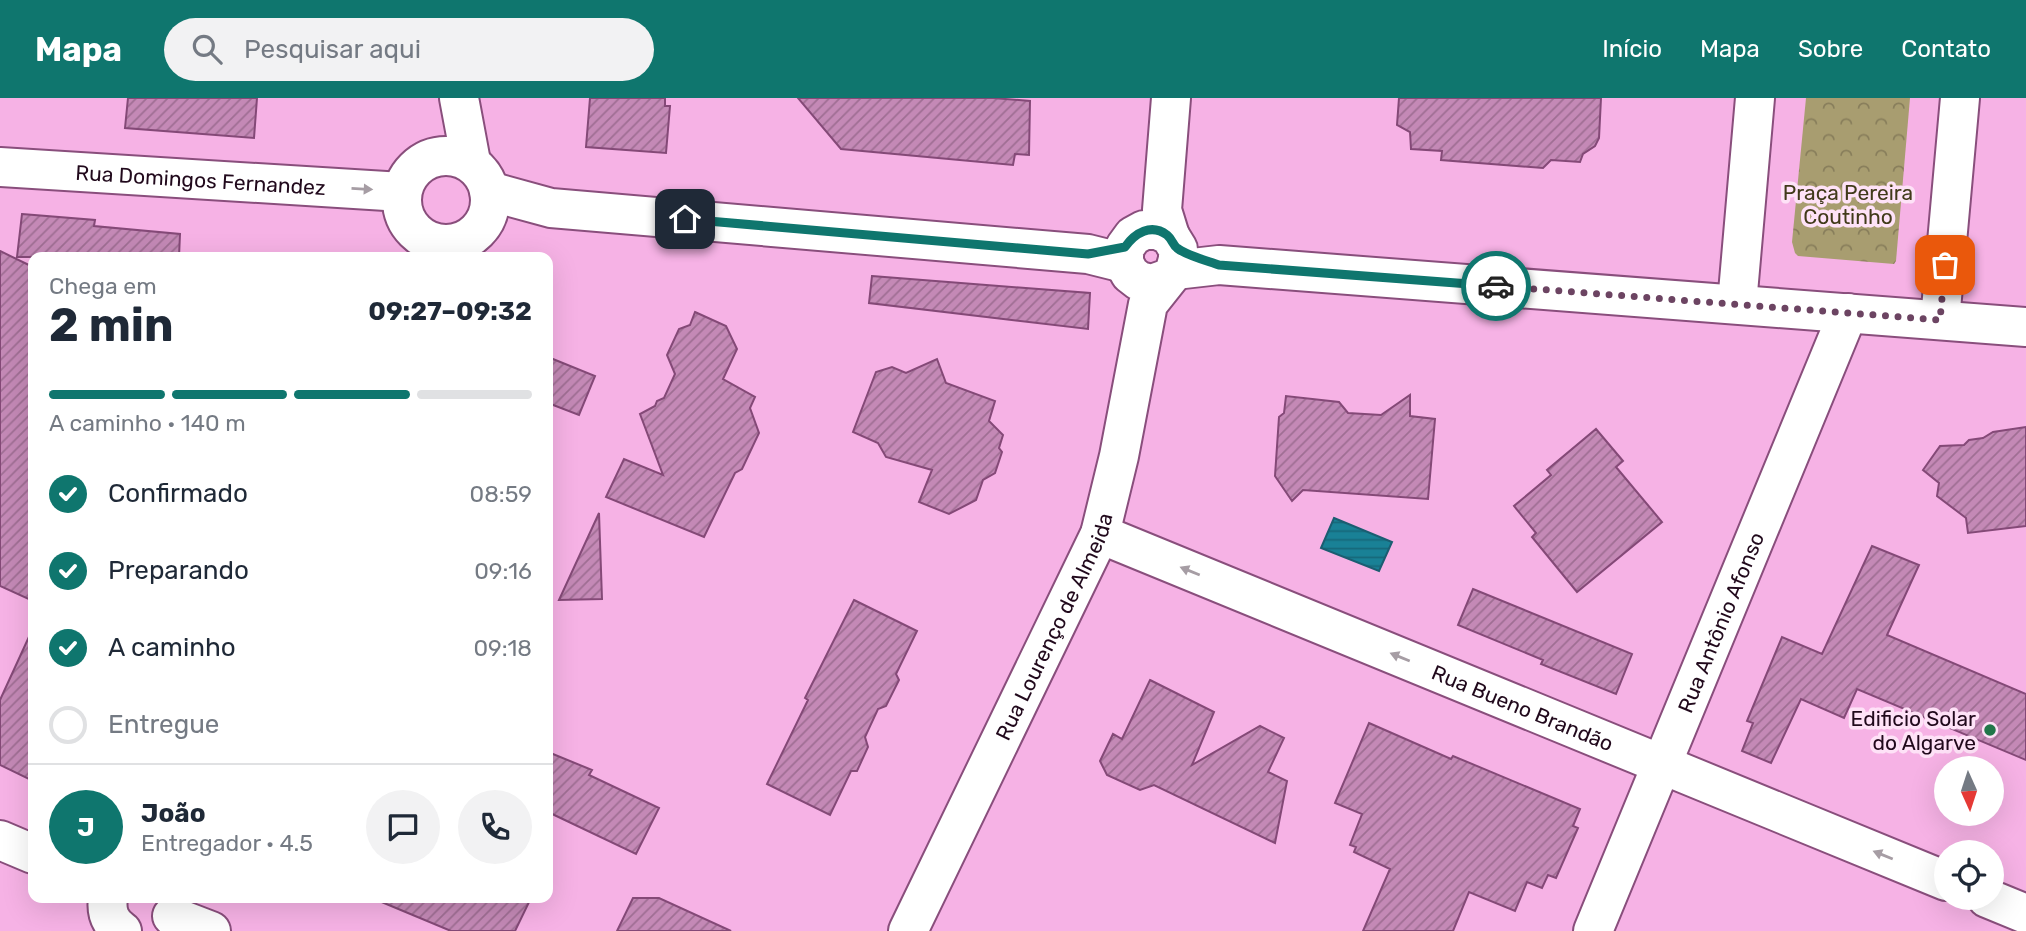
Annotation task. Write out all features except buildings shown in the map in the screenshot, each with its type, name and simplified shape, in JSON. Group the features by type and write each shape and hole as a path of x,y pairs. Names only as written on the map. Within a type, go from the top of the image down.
{"street":[{"path":"459,98 470,182 473,234 434,249 406,219 402,206 402,192 415,167 470,182 551,208 1088,254 1153,257 1219,265 2026,327"},
{"name":"Rua Lourenço de Almeida","path":"908,931 1100,534 1119,456 1153,257 1171,98"},
{"path":"1737,304 1755,98"},
{"path":"1940,320 1960,98"},
{"name":"Rua Domingos Fernandez","path":"0,167 402,192"},
{"name":"Rua Antônio Afonso","path":"1592,931 1848,313"},
{"name":"Rua Bueno Brandão","path":"1100,534 1934,876"},
{"path":"0,840 28,852"},
{"path":"2004,905 2026,914"},
{"path":"168,915 211,931"}],"green space":[{"name":"Praça Pereira Coutinho","path":"1806,98 1910,98 1894,264 1798,256 1795,253 1792,242"}],"shaded area":[{"path":"1334,518 1392,542 1379,571 1321,548"}],"way so far":[{"path":"1496,286 1940,320 1945,265"}],"place":[{"name":"Edificio Solar do Algarve","path":"1990,730"}],"route":[{"path":"685,219 1088,254 1125,247 1133,236 1144,230 1158,230 1170,236 1178,249 1219,265 1496,286"}]}
